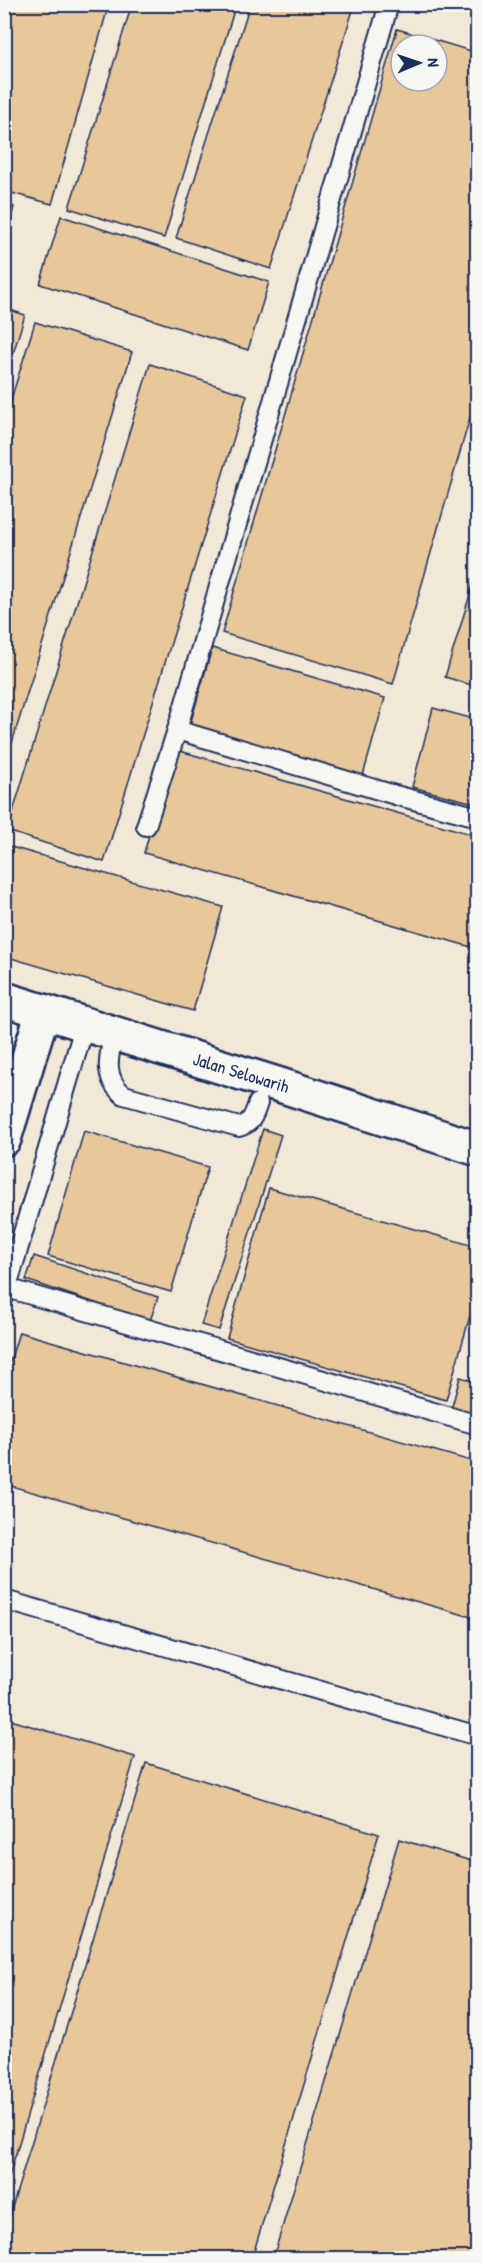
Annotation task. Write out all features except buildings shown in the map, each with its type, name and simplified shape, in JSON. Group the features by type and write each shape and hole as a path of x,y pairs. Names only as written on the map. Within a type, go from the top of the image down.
{"main road":[{"name":"Jalan Selowarih","path":"4,999 477,1149"},
{"path":"4,1139 43,1011"}],"lane":[{"path":"146,826 177,730 389,4"},
{"path":"177,730 477,817"},
{"path":"99,1029 109,1054 108,1070 114,1088 124,1095 239,1127 252,1119 258,1103"},
{"path":"99,1029 6,1293 477,1425"},
{"path":"4,1600 477,1736"}],"shaded area":[{"path":"5,5 477,5 477,2258 5,2258 4,1193 61,1006 5,991"}]}
